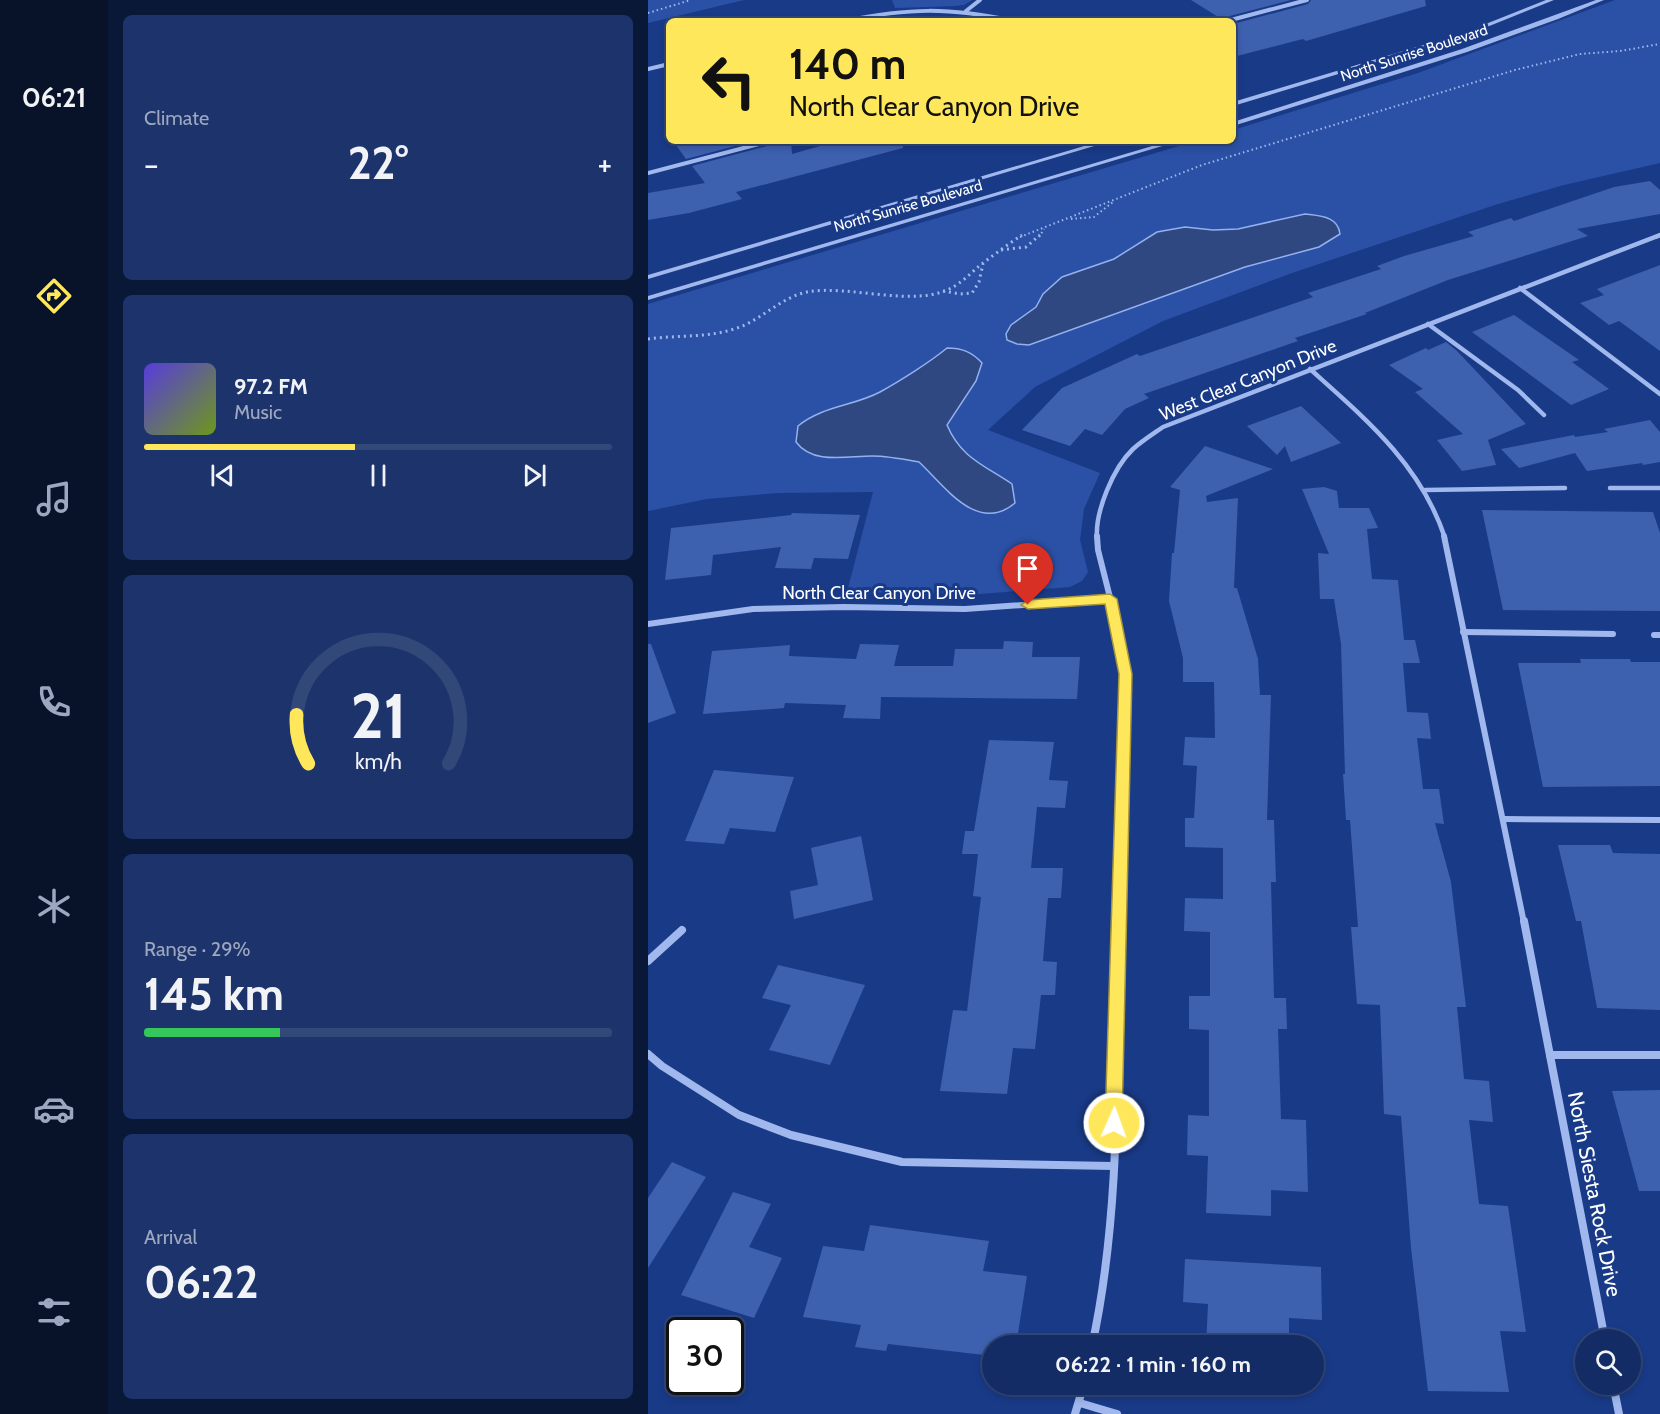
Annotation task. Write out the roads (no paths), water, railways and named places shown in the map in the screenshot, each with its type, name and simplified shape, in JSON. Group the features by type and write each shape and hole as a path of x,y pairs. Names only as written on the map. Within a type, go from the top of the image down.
{"street":[{"path":"966,11 981,0"},
{"path":"1236,19 1307,0"},
{"name":"North Sunrise Boulevard","path":"1236,103 1465,33 1551,0"},
{"name":"North Sunrise Boulevard","path":"1236,123 1381,79 1601,0"},
{"path":"859,18 896,11 966,11 1000,18"},
{"path":"648,69 666,65"},
{"path":"648,173 759,144"},
{"name":"North Sunrise Boulevard","path":"648,277 1098,144"},
{"name":"North Sunrise Boulevard","path":"648,298 1166,144"},
{"name":"West Clear Canyon Drive","path":"1094,1335 1103,1295 1113,1166 1125,674 1098,550 1096,523 1115,472 1132,450 1163,427 1660,235"},
{"path":"1520,288 1660,394"},
{"path":"1428,324 1518,390 1544,415"},
{"name":"North Siesta Rock Drive","path":"1310,369 1363,416 1408,466 1425,490 1437,518 1453,572 1463,632 1504,819 1603,1329"},
{"path":"1425,490 1565,488"},
{"path":"1610,488 1660,488"},
{"name":"North Clear Canyon Drive","path":"648,624 753,609 844,607 965,609 1110,599"},
{"path":"1463,632 1613,634"},
{"path":"1504,819 1660,820"},
{"path":"648,962 682,930"},
{"path":"648,1054 662,1066 739,1115 791,1135 902,1162 1113,1166"},
{"path":"1550,1055 1660,1055"},
{"path":"1075,1414 1082,1395"},
{"path":"1615,1395 1619,1414"},
{"path":"1080,1403 1117,1414"}]}
